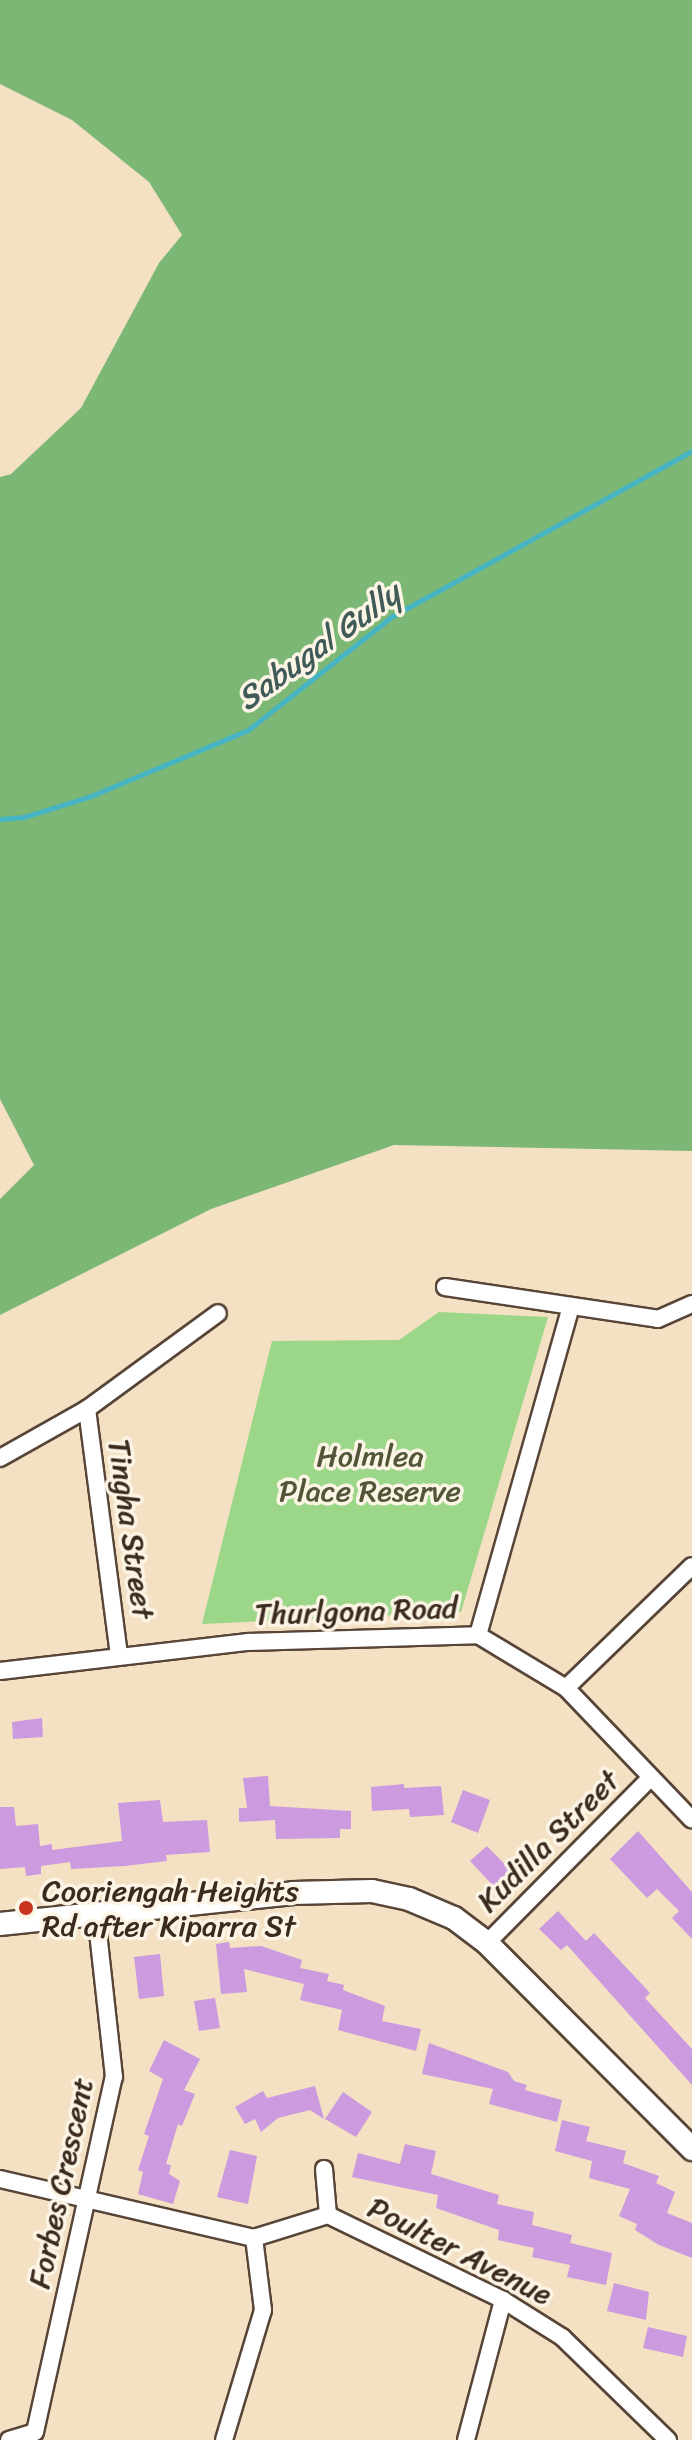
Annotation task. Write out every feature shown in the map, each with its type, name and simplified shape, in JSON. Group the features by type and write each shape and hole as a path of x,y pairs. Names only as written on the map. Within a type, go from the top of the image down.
{"street":[{"path":"445,1287 658,1319 692,1304"},
{"path":"478,1635 571,1307"},
{"path":"0,1458 87,1409 218,1313"},
{"name":"Tingha Street","path":"87,1409 119,1655"},
{"path":"566,1688 692,1566"},
{"name":"Thurlgona Road","path":"0,1671 119,1655 339,1636 478,1635 566,1688 692,1820"},
{"name":"Kudilla Street","path":"487,1943 650,1778"},
{"path":"0,1924 293,1893 372,1891 441,1911 487,1943 692,2149"},
{"name":"Forbes Crescent","path":"9,2440 35,2432 89,2203 114,2077 96,1915"},
{"name":"Poulter Avenue","path":"324,2169 328,2215"},
{"name":"Poulter Avenue","path":"0,2179 89,2203 254,2238 328,2215 503,2300 562,2337 668,2440"},
{"path":"224,2440 263,2310 254,2238"},
{"path":"466,2440 503,2300"}],"green space":[{"path":"0,0 692,0 692,1151 394,1145 211,1209 0,1315 0,1199 34,1165 0,1099 0,477 11,474 81,408 159,263 182,235 149,182 72,120 0,84"},
{"name":"Holmlea Place Reserve","path":"439,1312 548,1317 461,1612 202,1624 272,1341 399,1340"}],"building":[{"path":"42,1718 43,1737 13,1739 12,1722"},
{"path":"268,1776 270,1806 351,1811 351,1829 340,1829 340,1838 276,1839 275,1820 239,1822 239,1808 247,1808 243,1778"},
{"path":"404,1784 404,1788 441,1786 444,1815 410,1817 409,1809 372,1811 371,1787"},
{"path":"463,1790 490,1800 478,1833 451,1822"},
{"path":"160,1800 163,1822 207,1820 210,1852 166,1855 167,1861 125,1866 71,1869 70,1862 41,1866 41,1874 26,1876 25,1867 0,1869 0,1807 14,1807 16,1826 38,1824 40,1846 52,1844 52,1850 122,1841 118,1803"},
{"path":"638,1831 692,1892 692,1939 672,1918 679,1911 657,1889 647,1898 610,1859"},
{"path":"487,1846 515,1875 498,1891 470,1861"},
{"path":"558,1911 586,1941 594,1933 650,1993 645,1998 692,2049 692,2085 567,1945 561,1950 539,1929"},
{"path":"229,1942 230,1948 261,1946 302,1960 300,1968 329,1974 327,1981 344,1985 343,1990 385,2006 382,2021 421,2029 416,2051 338,2030 342,2010 300,2000 304,1984 244,1969 247,1992 221,1994 216,1944"},
{"path":"160,1954 164,1996 139,1999 134,1957"},
{"path":"215,1998 220,2028 199,2031 194,2001"},
{"path":"164,2040 200,2059 184,2090 195,2094 182,2126 178,2124 166,2164 171,2165 169,2174 180,2181 173,2204 138,2194 143,2172 138,2170 149,2136 144,2134 163,2079 149,2071"},
{"path":"429,2043 508,2072 514,2081 527,2085 525,2090 562,2100 557,2122 489,2104 493,2089 422,2074"},
{"path":"315,2086 324,2119 310,2110 278,2118 261,2132 255,2119 245,2124 235,2107 263,2091 267,2098"},
{"path":"343,2092 372,2112 356,2137 325,2119"},
{"path":"562,2120 590,2127 586,2141 626,2151 623,2163 659,2176 656,2183 675,2192 667,2213 692,2223 692,2258 659,2245 635,2230 637,2224 619,2216 630,2189 589,2178 592,2161 555,2151"},
{"path":"405,2144 436,2151 431,2174 499,2195 497,2204 534,2212 532,2225 572,2235 570,2243 612,2253 606,2285 567,2277 570,2265 532,2257 534,2248 498,2240 499,2230 436,2208 438,2195 352,2177 358,2153 400,2164"},
{"path":"230,2150 257,2156 248,2204 217,2197"},
{"path":"614,2283 649,2292 646,2320 607,2311"},
{"path":"648,2327 687,2336 683,2357 643,2348"}],"waterway":[{"name":"Sabugal Gully","path":"0,819 24,817 91,796 248,730 391,617 692,451"}],"place":[{"name":"Cooriengah Heights Rd after Kiparra St","path":"26,1908"}]}
